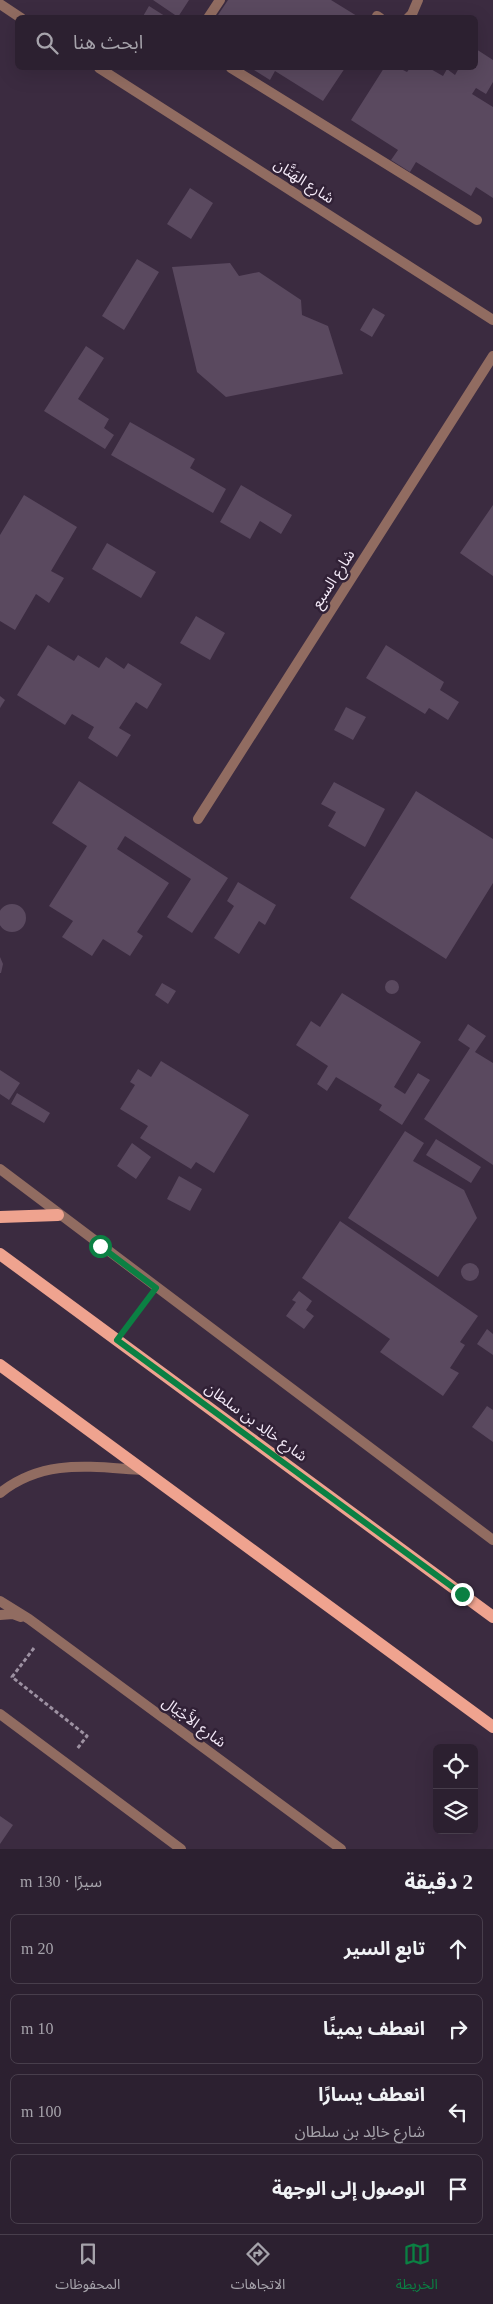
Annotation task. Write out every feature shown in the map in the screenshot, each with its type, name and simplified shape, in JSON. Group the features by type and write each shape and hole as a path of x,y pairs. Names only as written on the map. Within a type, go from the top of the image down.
{"main road":[{"path":"0,1218 58,1214"},
{"name":"شارع خالِد بن سلطان","path":"0,1254 493,1617"},
{"path":"0,1365 493,1727"}],"street":[{"path":"210,15 220,0"},
{"path":"411,15 418,0"},
{"path":"0,4 16,15"},
{"name":"شارع الهَتَّان","path":"102,70 493,320"},
{"path":"235,70 477,220"},
{"name":"شارع السبع","path":"198,819 493,356"},
{"path":"0,1169 493,1540"},
{"path":"0,1492 13,1482 33,1472 55,1467 144,1470"},
{"name":"شارع الأَجْيَال","path":"0,1601 29,1619 341,1849"},
{"name":"شارع الأَجْيَال","path":"0,1615 13,1614 29,1619"},
{"path":"0,1714 181,1849"}],"path":[{"path":"117,1340 156,1288"},
{"path":"46,1632 12,1677 87,1736 67,1763"}],"building":[{"path":"153,0 189,0 179,15 175,15"},
{"path":"228,0 331,0 355,15 218,15"},
{"path":"149,6 163,15 144,15"},
{"path":"478,50 493,60 493,82 486,94 476,88 472,94 493,107 493,198 476,187 471,196 416,162 410,172 391,160 398,150 351,120 383,70 403,70 407,72 408,70 432,70 443,76 448,70 455,75 458,70 478,70"},
{"path":"254,70 344,70 323,101 275,71 270,80"},
{"path":"190,188 213,203 191,239 167,224"},
{"path":"137,259 159,272 124,330 102,316"},
{"path":"230,263 239,276 259,272 301,300 302,315 328,326 343,374 226,397 197,372 172,267"},
{"path":"373,308 385,315 372,337 360,330"},
{"path":"86,346 104,358 78,399 109,419 104,428 114,435 105,449 44,411"},
{"path":"130,422 195,459 190,468 226,489 213,513 111,455"},
{"path":"241,485 292,515 281,534 260,521 250,539 220,522"},
{"path":"24,495 77,527 51,571 64,578 49,603 36,594 15,630 0,621 0,535"},
{"path":"493,505 493,576 460,553"},
{"path":"107,543 156,572 141,598 92,569"},
{"path":"196,616 225,633 210,660 180,643"},
{"path":"48,645 74,661 78,655 99,668 106,657 124,669 128,663 162,684 147,709 136,702 119,728 131,735 117,757 88,738 94,727 72,714 65,725 17,695"},
{"path":"386,645 444,682 440,690 459,702 448,720 429,708 425,714 366,678"},
{"path":"0,696 5,700 0,708"},
{"path":"346,707 366,717 353,740 334,730"},
{"path":"79,781 228,878 192,933 167,917 191,879 125,836 117,849 169,883 137,932 143,936 130,956 103,939 92,956 62,937 73,921 49,906 87,846 52,823"},
{"path":"334,782 385,809 365,847 328,826 336,812 321,804"},
{"path":"416,791 493,839 493,883 446,959 350,898"},
{"path":"238,882 276,905 265,925 259,921 239,954 214,938 234,906 227,901"},
{"path":"7,905 17,905 25,913 25,923 17,931 7,931 -1,923 -1,913"},
{"path":"0,957 3,964 1,973 0,973"},
{"path":"392,980 397,982 399,987 397,992 392,994 387,992 385,987 387,982"},
{"path":"162,983 176,991 168,1004 155,995"},
{"path":"342,993 421,1042 394,1087 405,1094 418,1073 430,1080 402,1125 379,1110 382,1105 336,1077 327,1091 317,1084 328,1066 296,1045 311,1021 320,1027"},
{"path":"468,1024 486,1036 475,1052 493,1063 493,1165 424,1119 470,1048 458,1040"},
{"path":"161,1061 249,1115 214,1173 196,1162 191,1169 140,1138 148,1126 120,1109 135,1085 130,1082 138,1069 151,1077"},
{"path":"0,1070 20,1083 9,1100 0,1094"},
{"path":"17,1093 50,1113 44,1123 11,1104"},
{"path":"405,1131 424,1143 413,1161 464,1190 477,1218 438,1277 348,1218"},
{"path":"436,1139 481,1167 471,1183 426,1155"},
{"path":"132,1143 151,1157 136,1179 117,1166"},
{"path":"179,1176 202,1189 190,1211 167,1199"},
{"path":"340,1221 478,1316 460,1342 465,1345 450,1368 459,1373 443,1396 380,1352 390,1339 302,1278"},
{"path":"470,1263 478,1268 479,1272 474,1280 470,1281 462,1276 461,1272 466,1264"},
{"path":"299,1291 312,1301 306,1310 314,1316 304,1329 286,1316 296,1302 292,1300"},
{"path":"487,1329 493,1334 493,1355 477,1344"},
{"path":"487,1406 493,1410 493,1442 472,1427"},
{"path":"0,1816 13,1825 0,1844"}],"route":[{"path":"100,1246 156,1288 117,1340 462,1594"}]}
